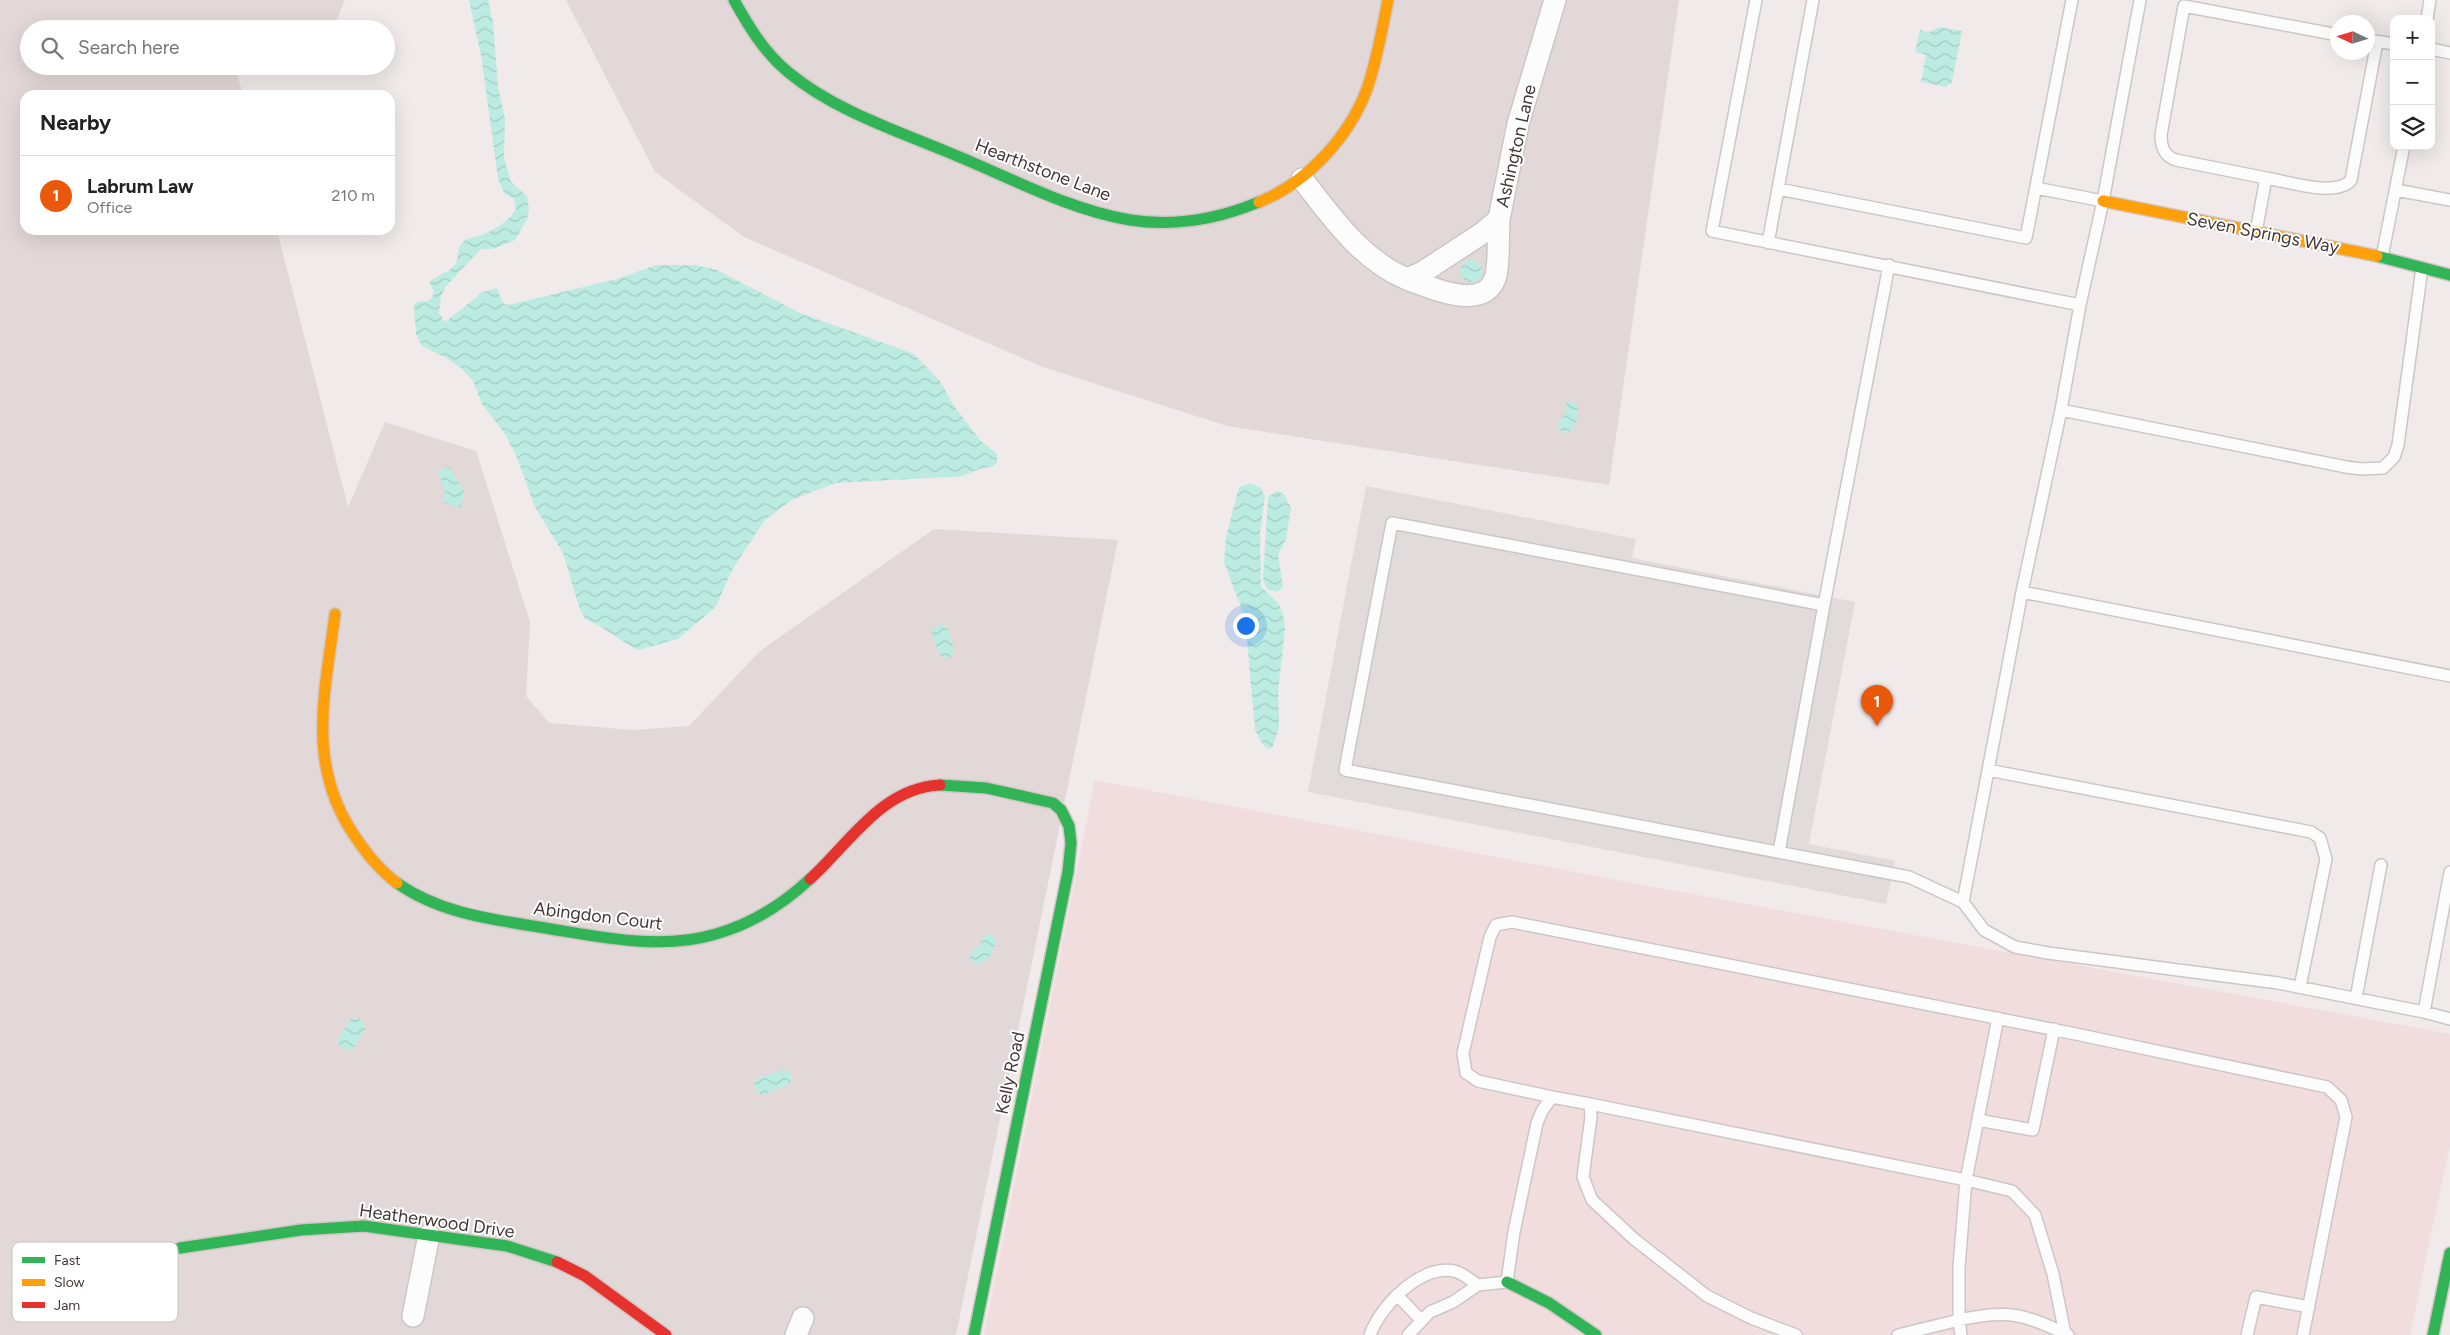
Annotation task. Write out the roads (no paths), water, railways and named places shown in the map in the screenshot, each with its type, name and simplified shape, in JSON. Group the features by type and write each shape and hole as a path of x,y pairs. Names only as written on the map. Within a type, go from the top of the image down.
{"street":[{"name":"Hearthstone Lane","path":"734,0 758,40 773,58 789,72 832,99 1016,180 1104,214 1131,220 1167,223 1196,222 1218,218 1250,208 1302,179 1331,150 1361,103 1370,76 1388,0"},
{"name":"Ashington Lane","path":"1407,279 1431,267 1484,232 1498,219 1518,124 1555,0"},
{"path":"1302,179 1356,244 1384,268 1407,279 1456,296 1467,297 1483,292 1491,284 1497,269 1498,219"},
{"name":"Seven Springs Way","path":"2103,201 2382,256 2450,275"},
{"name":"Seven Springs Way","path":"2422,266 2450,264"},
{"name":"Abingdon Court","path":"335,614 322,746 324,770 331,794 354,838 379,870 408,892 450,910 575,933 631,941 686,940 711,936 739,927 767,912 792,894 822,868 884,805 919,788 966,785 991,789 1054,803 1068,817"},
{"name":"Kelly Road","path":"974,1335 1059,918 1071,845 1071,829 1068,817"},
{"name":"Heatherwood Drive","path":"180,1248 335,1227 364,1226 507,1246 553,1260 603,1287 666,1335"},
{"path":"413,1316 429,1235"},
{"path":"2433,1335 2450,1253"},
{"path":"1507,1282 1549,1302 1596,1335"}],"lane":[{"path":"1756,0 1712,231 1889,265 2080,305"},
{"path":"1768,243 1813,0"},
{"path":"1779,190 2026,238 2072,0"},
{"path":"1963,902 2022,592 2103,201 2140,0"},
{"path":"2428,15 2430,0"},
{"path":"2330,33 2184,6 2161,135 2165,154 2176,160 2266,178 2332,189 2347,185 2351,180 2369,60"},
{"path":"2375,41 2390,43"},
{"path":"2435,50 2450,53"},
{"path":"2382,256 2403,150"},
{"path":"2256,232 2266,178"},
{"path":"2036,188 2103,201"},
{"path":"2396,190 2450,200"},
{"path":"1779,852 1889,265"},
{"path":"2061,410 2346,467 2362,469 2382,468 2394,457 2398,445 2422,266"},
{"path":"1824,605 1392,523 1345,770 1909,877 1963,902 1984,930 2015,947 2300,987 2450,1019"},
{"path":"2022,592 2450,676"},
{"path":"1988,770 2283,825 2320,838 2326,858 2300,987"},
{"path":"2356,998 2381,865"},
{"path":"2424,1012 2450,872"},
{"path":"2066,1334 2053,1274 2035,1215 2012,1191 1966,1180 1552,1097 1478,1081 1466,1073 1463,1053 1490,937 1496,925 1512,922 2054,1029 2327,1088 2341,1100 2346,1117 2303,1335"},
{"path":"1961,1335 1959,1267 1966,1180 1998,1018"},
{"path":"1978,1120 2033,1130 2054,1029"},
{"path":"1408,1335 1421,1320 1435,1309 1454,1302 1478,1285 1507,1282 1514,1232 1537,1123 1552,1097"},
{"path":"1590,1104 1591,1117 1583,1177 1592,1200 1634,1239 1707,1296 1752,1318 1796,1335"},
{"path":"1370,1335 1385,1306 1418,1280 1440,1272 1455,1271 1478,1285"},
{"path":"1397,1295 1421,1320"},
{"path":"2247,1335 2256,1297 2308,1307"},
{"path":"1898,1335 1989,1313 2024,1316 2066,1334"}],"water":[{"path":"469,0 488,0 493,22 498,87 505,119 504,157 511,182 527,196 529,210 527,219 515,240 493,249 481,249 446,286 441,296 439,313 445,322 483,292 497,288 503,303 508,305 617,279 656,265 695,265 717,270 800,313 914,354 940,381 954,406 980,440 997,454 997,463 992,467 954,477 835,483 792,500 764,521 732,570 716,606 678,639 638,650 585,619 579,607 563,553 535,507 515,453 505,434 482,404 473,381 462,369 446,358 422,346 416,334 414,304 419,301 426,302 432,298 434,291 429,283 454,266 464,241 494,229 509,218 516,209 514,199 504,193 498,178 481,55"},
{"path":"1939,27 1962,31 1952,82 1946,87 1921,82 1926,55 1915,52 1920,30 1930,32"},
{"path":"1471,260 1479,263 1482,271 1479,279 1471,282 1463,279 1460,271 1463,263"},
{"path":"1573,401 1578,406 1578,418 1572,431 1564,433 1559,428 1558,423 1565,413 1566,403"},
{"path":"448,466 464,491 461,508 443,503 445,490 437,472"},
{"path":"1250,483 1261,488 1265,496 1260,533 1261,587 1278,603 1283,614 1285,629 1278,691 1279,727 1273,746 1270,749 1263,745 1255,730 1245,617 1224,563 1226,537 1239,487"},
{"path":"1276,491 1284,494 1291,508 1286,539 1278,554 1283,587 1277,592 1267,589 1263,579 1268,497"},
{"path":"943,624 944,627 947,626 955,652 952,653 953,656 944,659 943,656 940,656 931,631 934,630 934,627"},
{"path":"991,934 996,941 992,953 983,962 975,963 970,958 971,952 980,945 984,936"},
{"path":"351,1018 361,1019 366,1028 352,1050 341,1048 337,1040"},
{"path":"781,1070 790,1071 792,1078 788,1085 762,1095 756,1092 754,1085 756,1079"}],"place":[{"name":"Labrum Law","path":"1877,726"}]}
